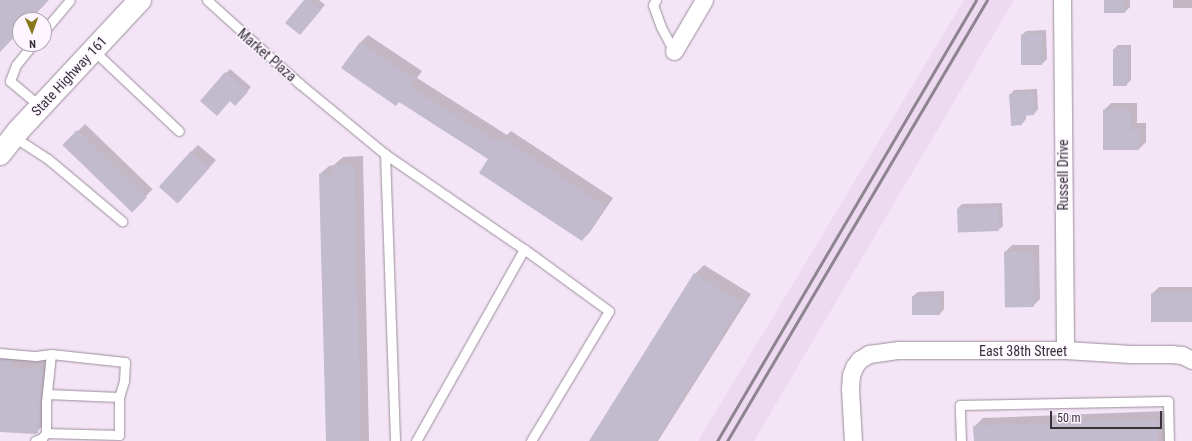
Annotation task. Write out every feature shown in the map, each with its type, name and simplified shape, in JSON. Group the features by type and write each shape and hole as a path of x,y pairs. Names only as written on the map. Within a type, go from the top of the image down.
{"main road":[{"name":"State Highway 161","path":"0,154 41,107 140,0"}],"street":[{"name":"Russell Drive","path":"1062,0 1065,350"},
{"path":"674,51 702,1"},
{"name":"East 38th Street","path":"853,441 850,389 851,375 854,367 865,356 899,350 1065,350 1187,357"}],"lane":[{"path":"52,21 70,0"},
{"name":"Market Plaza","path":"207,0 228,21 385,154 524,249 609,311 532,441"},
{"path":"656,0 653,5 674,51"},
{"path":"93,50 179,131"},
{"path":"27,52 16,65 10,80 41,107"},
{"path":"14,137 48,159 122,221"},
{"path":"385,154 395,441"},
{"path":"416,441 524,249"},
{"path":"0,353 36,356 51,354 125,362 124,381 120,397 119,435 46,433"},
{"path":"36,441 42,438 46,433 47,394 51,354"},
{"path":"47,394 120,397"},
{"path":"961,441 960,405 1168,401 1169,441"}],"shaded area":[{"path":"964,0 1014,0 754,441 698,441"}],"building":[{"path":"0,0 49,0 38,12 12,12 12,39 0,52"},
{"path":"304,0 309,0 321,10 300,35 285,23"},
{"path":"1104,0 1125,0 1125,13 1104,13"},
{"path":"1021,34 1042,34 1042,65 1021,65"},
{"path":"360,42 415,80 410,87 499,143 503,138 605,206 582,241 479,173 488,159 399,102 396,106 341,68"},
{"path":"1113,49 1127,49 1127,86 1113,86"},
{"path":"225,72 248,92 235,106 230,101 217,116 200,101"},
{"path":"1033,93 1034,115 1022,116 1022,125 1011,126 1009,94"},
{"path":"1103,110 1131,110 1130,130 1139,130 1139,150 1103,150"},
{"path":"77,130 147,197 132,212 62,145"},
{"path":"191,151 210,168 177,203 159,187"},
{"path":"333,165 354,165 361,441 326,441 319,174 333,174"},
{"path":"998,207 999,231 958,232 957,208"},
{"path":"1033,251 1034,307 1005,307 1004,252"},
{"path":"694,273 742,303 656,441 589,441"},
{"path":"1151,293 1192,293 1192,322 1151,322"},
{"path":"912,296 940,296 940,315 912,315"},
{"path":"0,359 12,360 11,367 43,369 38,433 0,432"},
{"path":"1157,419 1158,441 974,441 973,426"}],"railway":[{"path":"717,441 976,0"},
{"path":"727,441 987,0"}]}
